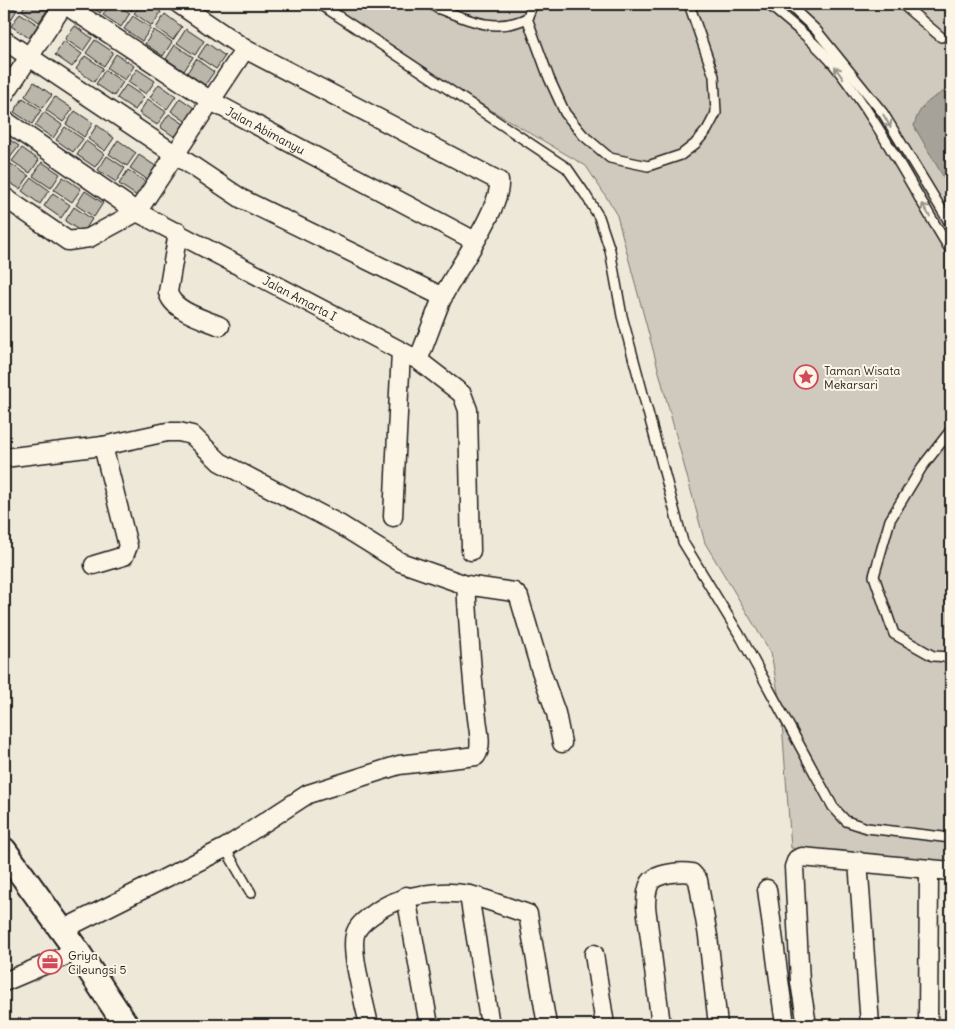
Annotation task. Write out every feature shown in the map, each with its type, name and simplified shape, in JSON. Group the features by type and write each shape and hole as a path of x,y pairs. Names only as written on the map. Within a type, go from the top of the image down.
{"street":[{"path":"4,95 64,4"},
{"name":"Jalan Abimanyu","path":"64,4 212,101 475,241"},
{"path":"179,4 245,49 499,180 500,191 475,241 443,296 418,360"},
{"path":"4,40 242,199 443,296"},
{"path":"4,197 68,241 89,238 137,212 176,156 245,49"},
{"name":"Jalan Amarta I","path":"4,120 137,212 418,360 462,394 466,400 471,551"},
{"path":"178,232 168,292 169,299 175,305 220,326"},
{"path":"393,517 400,351"},
{"path":"4,458 103,446 167,432 192,435 220,462 339,524 400,562 466,585 514,592 519,597 540,668 556,713 562,743"},
{"path":"94,565 124,556 128,546 103,446"},
{"path":"62,930 225,848 276,817 308,794 399,765 476,756 479,752 478,731 472,683 466,585"},
{"path":"4,850 77,951 126,1025"},
{"path":"807,1025 800,982 794,867 797,859 802,857 858,861 951,871"},
{"path":"858,861 870,1025"},
{"path":"928,1025 929,869"},
{"path":"661,1025 646,907 647,891 650,882 655,878 686,872 692,873 698,880 708,936 718,1025"},
{"path":"767,889 786,1025"},
{"path":"468,895 490,1025"},
{"path":"368,1025 353,944 355,934 364,921 380,909 406,896 468,895 528,914 547,1025"},
{"path":"406,896 429,1025"},
{"path":"4,982 77,951"},
{"path":"594,954 605,1025"}],"lane":[{"path":"320,4 566,168 599,217 610,250 622,316 683,542 742,639 833,807 846,821 867,828 951,838"},
{"path":"432,4 436,8 488,26 513,25 527,18 533,4"},
{"path":"527,18 549,78 565,114 583,136 610,158 648,166 681,155 695,144 707,130 716,113 714,76 689,4"},
{"path":"768,4 791,22 834,66 877,128 951,251"},
{"path":"788,4 816,30 883,113 924,184 951,225"},
{"path":"902,4 941,37"},
{"path":"951,430 922,467 890,520 874,576 894,634 933,656 951,657"},
{"path":"225,848 251,893"}],"shaded area":[{"name":"Taman Wisata Mekarsari","path":"311,4 951,4 951,863 791,848 781,709 771,653 705,543 616,212 586,166"},
{"path":"951,88 951,190 914,126 916,118 923,107 933,98"}],"building":[{"path":"4,4 17,10 8,24 4,21"},
{"path":"26,4 41,4 48,9 39,22 22,10"},
{"path":"87,4 106,4 100,13"},
{"path":"110,4 115,4 130,13 121,27 103,15"},
{"path":"121,4 136,4 132,11"},
{"path":"141,4 149,4 161,12 152,26 134,13"},
{"path":"20,13 38,25 29,38 11,26"},
{"path":"165,14 182,27 173,40 156,28"},
{"path":"133,16 151,28 142,41 124,29"},
{"path":"75,26 92,38 83,51 65,39"},
{"path":"186,29 204,41 195,55 177,43"},
{"path":"154,30 172,42 163,56 145,44"},
{"path":"95,40 113,52 104,66 86,53"},
{"path":"64,41 82,54 72,67 55,55"},
{"path":"207,43 225,56 216,69 198,57"},
{"path":"175,45 193,57 184,71 166,59"},
{"path":"116,54 134,66 125,80 107,68"},
{"path":"85,56 103,68 94,82 76,69"},
{"path":"196,59 214,72 205,85 187,73"},
{"path":"4,63 11,67 4,78"},
{"path":"137,69 155,81 146,94 128,82"},
{"path":"105,70 123,82 114,96 96,84"},
{"path":"34,82 52,95 42,108 25,96"},
{"path":"159,84 176,96 167,109 150,97"},
{"path":"126,85 144,97 135,110 117,98"},
{"path":"55,97 73,109 63,122 46,110"},
{"path":"23,98 41,110 32,124 14,112"},
{"path":"180,98 197,110 188,123 171,111"},
{"path":"148,99 166,112 157,125 139,113"},
{"path":"75,111 93,123 84,137 66,124"},
{"path":"44,112 62,125 53,138 35,126"},
{"path":"169,114 187,126 178,139 160,127"},
{"path":"97,125 114,138 105,151 88,139"},
{"path":"65,127 83,139 73,152 56,140"},
{"path":"4,136 19,146 9,159 4,155"},
{"path":"118,140 136,153 127,166 109,154"},
{"path":"86,141 104,154 95,167 77,155"},
{"path":"22,148 39,160 30,173 12,161"},
{"path":"139,155 157,167 148,180 130,168"},
{"path":"107,156 125,168 116,182 98,170"},
{"path":"42,162 60,174 51,188 33,176"},
{"path":"11,164 29,176 20,189 4,179 4,174"},
{"path":"128,170 146,182 137,196 119,184"},
{"path":"63,177 81,189 72,202 54,190"},
{"path":"32,178 49,190 40,204 22,191"},
{"path":"85,191 103,203 94,217 76,205"},
{"path":"53,193 70,205 61,218 44,206"},
{"path":"74,207 92,219 83,233 65,221"}],"place":[{"name":"Taman Wisata Mekarsari","path":"806,377"},
{"name":"Griya Cileungsi 5","path":"50,962"}]}
